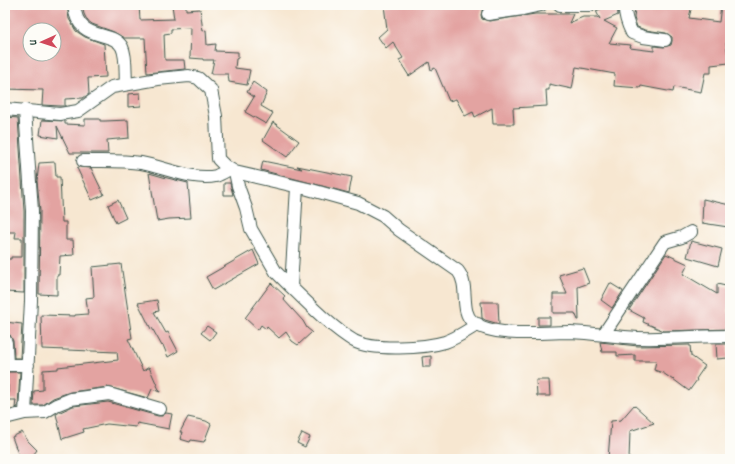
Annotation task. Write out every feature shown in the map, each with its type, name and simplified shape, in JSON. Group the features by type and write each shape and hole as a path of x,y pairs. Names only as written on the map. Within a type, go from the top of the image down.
{"street":[{"path":"74,5 75,16 87,29 95,34 114,39 120,44 124,53 126,84"},
{"path":"488,14 542,5"},
{"path":"560,5 590,5"},
{"path":"625,5 628,26 632,33 643,37 665,40"},
{"path":"5,110 25,110 60,114 78,111 112,87 158,79 189,76 198,78 211,90 216,116 218,159 225,166 233,171 358,203 383,216 399,230 463,276 466,312 473,322 493,331 532,333 573,332 638,338 730,336"},
{"path":"25,110 32,212 32,302 25,413"},
{"path":"83,161 142,163 176,172 200,176 216,176 233,171"},
{"path":"233,171 246,208 251,230 276,272 310,306 356,342 376,347 398,348 436,344 447,341 478,324"},
{"path":"291,287 297,187"},
{"path":"603,335 665,242 682,237 691,232"},
{"path":"5,340 7,365 28,365"},
{"path":"5,418 25,413 45,412 56,405 71,399 109,394 160,409"}],"building":[{"path":"5,5 67,5 69,19 76,31 85,37 104,44 106,77 88,78 89,94 83,98 65,99 65,106 42,105 43,90 5,89"},
{"path":"82,5 139,5 140,20 174,19 172,5 186,5 186,10 200,9 203,31 206,30 207,45 216,44 215,51 238,52 235,68 250,70 247,85 229,82 228,74 211,74 214,60 190,58 191,28 171,29 171,33 164,34 165,60 184,60 185,69 147,73 145,38 124,38 114,32 92,24 87,20"},
{"path":"384,5 498,5 483,8 481,15 482,19 489,21 535,14 573,14 569,23 583,17 597,17 600,19 596,11 608,6 609,8 617,5 618,15 604,21 617,28 609,43 631,45 630,48 654,51 654,46 664,47 671,45 672,37 666,33 645,30 637,27 634,18 635,8 632,9 632,5 692,5 689,18 719,22 721,5 730,5 730,43 726,43 729,63 711,65 711,73 705,73 701,92 674,87 673,92 641,86 640,88 614,86 615,74 576,67 572,89 549,84 549,90 546,90 547,106 513,108 514,124 493,124 492,108 475,117 473,112 465,116 456,99 449,101 435,68 431,70 429,62 409,76 399,60 403,58 393,42 386,48 378,37 387,29"},
{"path":"253,82 267,92 261,106 273,113 266,124 245,112 254,97 247,92"},
{"path":"140,93 141,106 128,107 128,94"},
{"path":"5,117 18,118 24,211 24,293 5,292 5,259 11,259 11,257 22,257 22,238 15,238 16,232 5,232"},
{"path":"85,119 100,119 100,121 128,120 129,138 107,140 108,153 70,153 57,126 58,138 40,135 42,120 65,121 65,124 85,125"},
{"path":"273,122 299,141 287,157 263,140"},
{"path":"263,161 352,177 349,193 261,170"},
{"path":"55,162 56,177 60,177 62,222 66,222 66,240 73,240 74,255 60,256 59,275 57,275 57,295 39,294 40,211 37,181 39,163"},
{"path":"77,168 91,168 104,195 92,200"},
{"path":"149,173 188,183 191,218 157,221"},
{"path":"224,183 230,183 233,195 224,195"},
{"path":"703,199 730,205 728,227 702,223"},
{"path":"118,200 126,218 116,223 108,205"},
{"path":"691,241 722,249 718,266 687,257"},
{"path":"253,250 259,264 213,290 206,277"},
{"path":"666,254 688,264 683,274 717,294 717,284 730,287 728,312 730,313 730,329 664,331 643,322 644,318 629,310"},
{"path":"121,264 132,338 128,339 143,371 149,367 160,392 152,389 148,398 108,387 70,392 53,398 43,405 33,405 34,391 43,390 43,370 118,360 117,352 42,349 41,315 75,316 88,314 86,298 94,297 92,267"},
{"path":"583,268 589,283 578,287 579,320 575,313 553,313 553,294 567,294 559,275"},
{"path":"271,283 285,296 283,299 312,332 298,345 292,341 286,332 279,338 267,327 266,329 261,325 258,330 245,318"},
{"path":"610,283 623,291 612,308 601,300"},
{"path":"157,300 159,311 154,312 166,333 168,332 178,351 168,357 163,345 162,346 152,328 151,329 138,303"},
{"path":"481,302 498,302 499,324 482,318"},
{"path":"538,317 550,317 550,325 538,325"},
{"path":"5,322 22,324 20,358 14,358 13,341 10,335 5,333"},
{"path":"207,326 216,332 210,340 201,333"},
{"path":"600,342 638,346 690,345 691,356 705,366 689,391 663,373 654,370 656,361 635,361 635,355 617,356 617,352 602,352"},
{"path":"716,344 728,344 728,358 717,359"},
{"path":"431,356 431,367 423,367 422,357"},
{"path":"5,372 20,372 18,407 15,408 16,400 8,400 8,385 5,385"},
{"path":"536,380 549,380 550,396 537,396"},
{"path":"108,402 158,416 162,416 166,413 172,414 169,429 137,423 136,427 107,424 83,429 84,432 62,439 56,414 73,406"},
{"path":"634,405 654,423 630,431 629,459 608,459 611,421 621,420"},
{"path":"188,417 206,421 211,424 204,442 191,440 190,442 180,439 182,432 180,432"},
{"path":"22,432 37,450 30,459 20,459 12,437"},
{"path":"302,433 310,437 305,447 297,443"}]}
